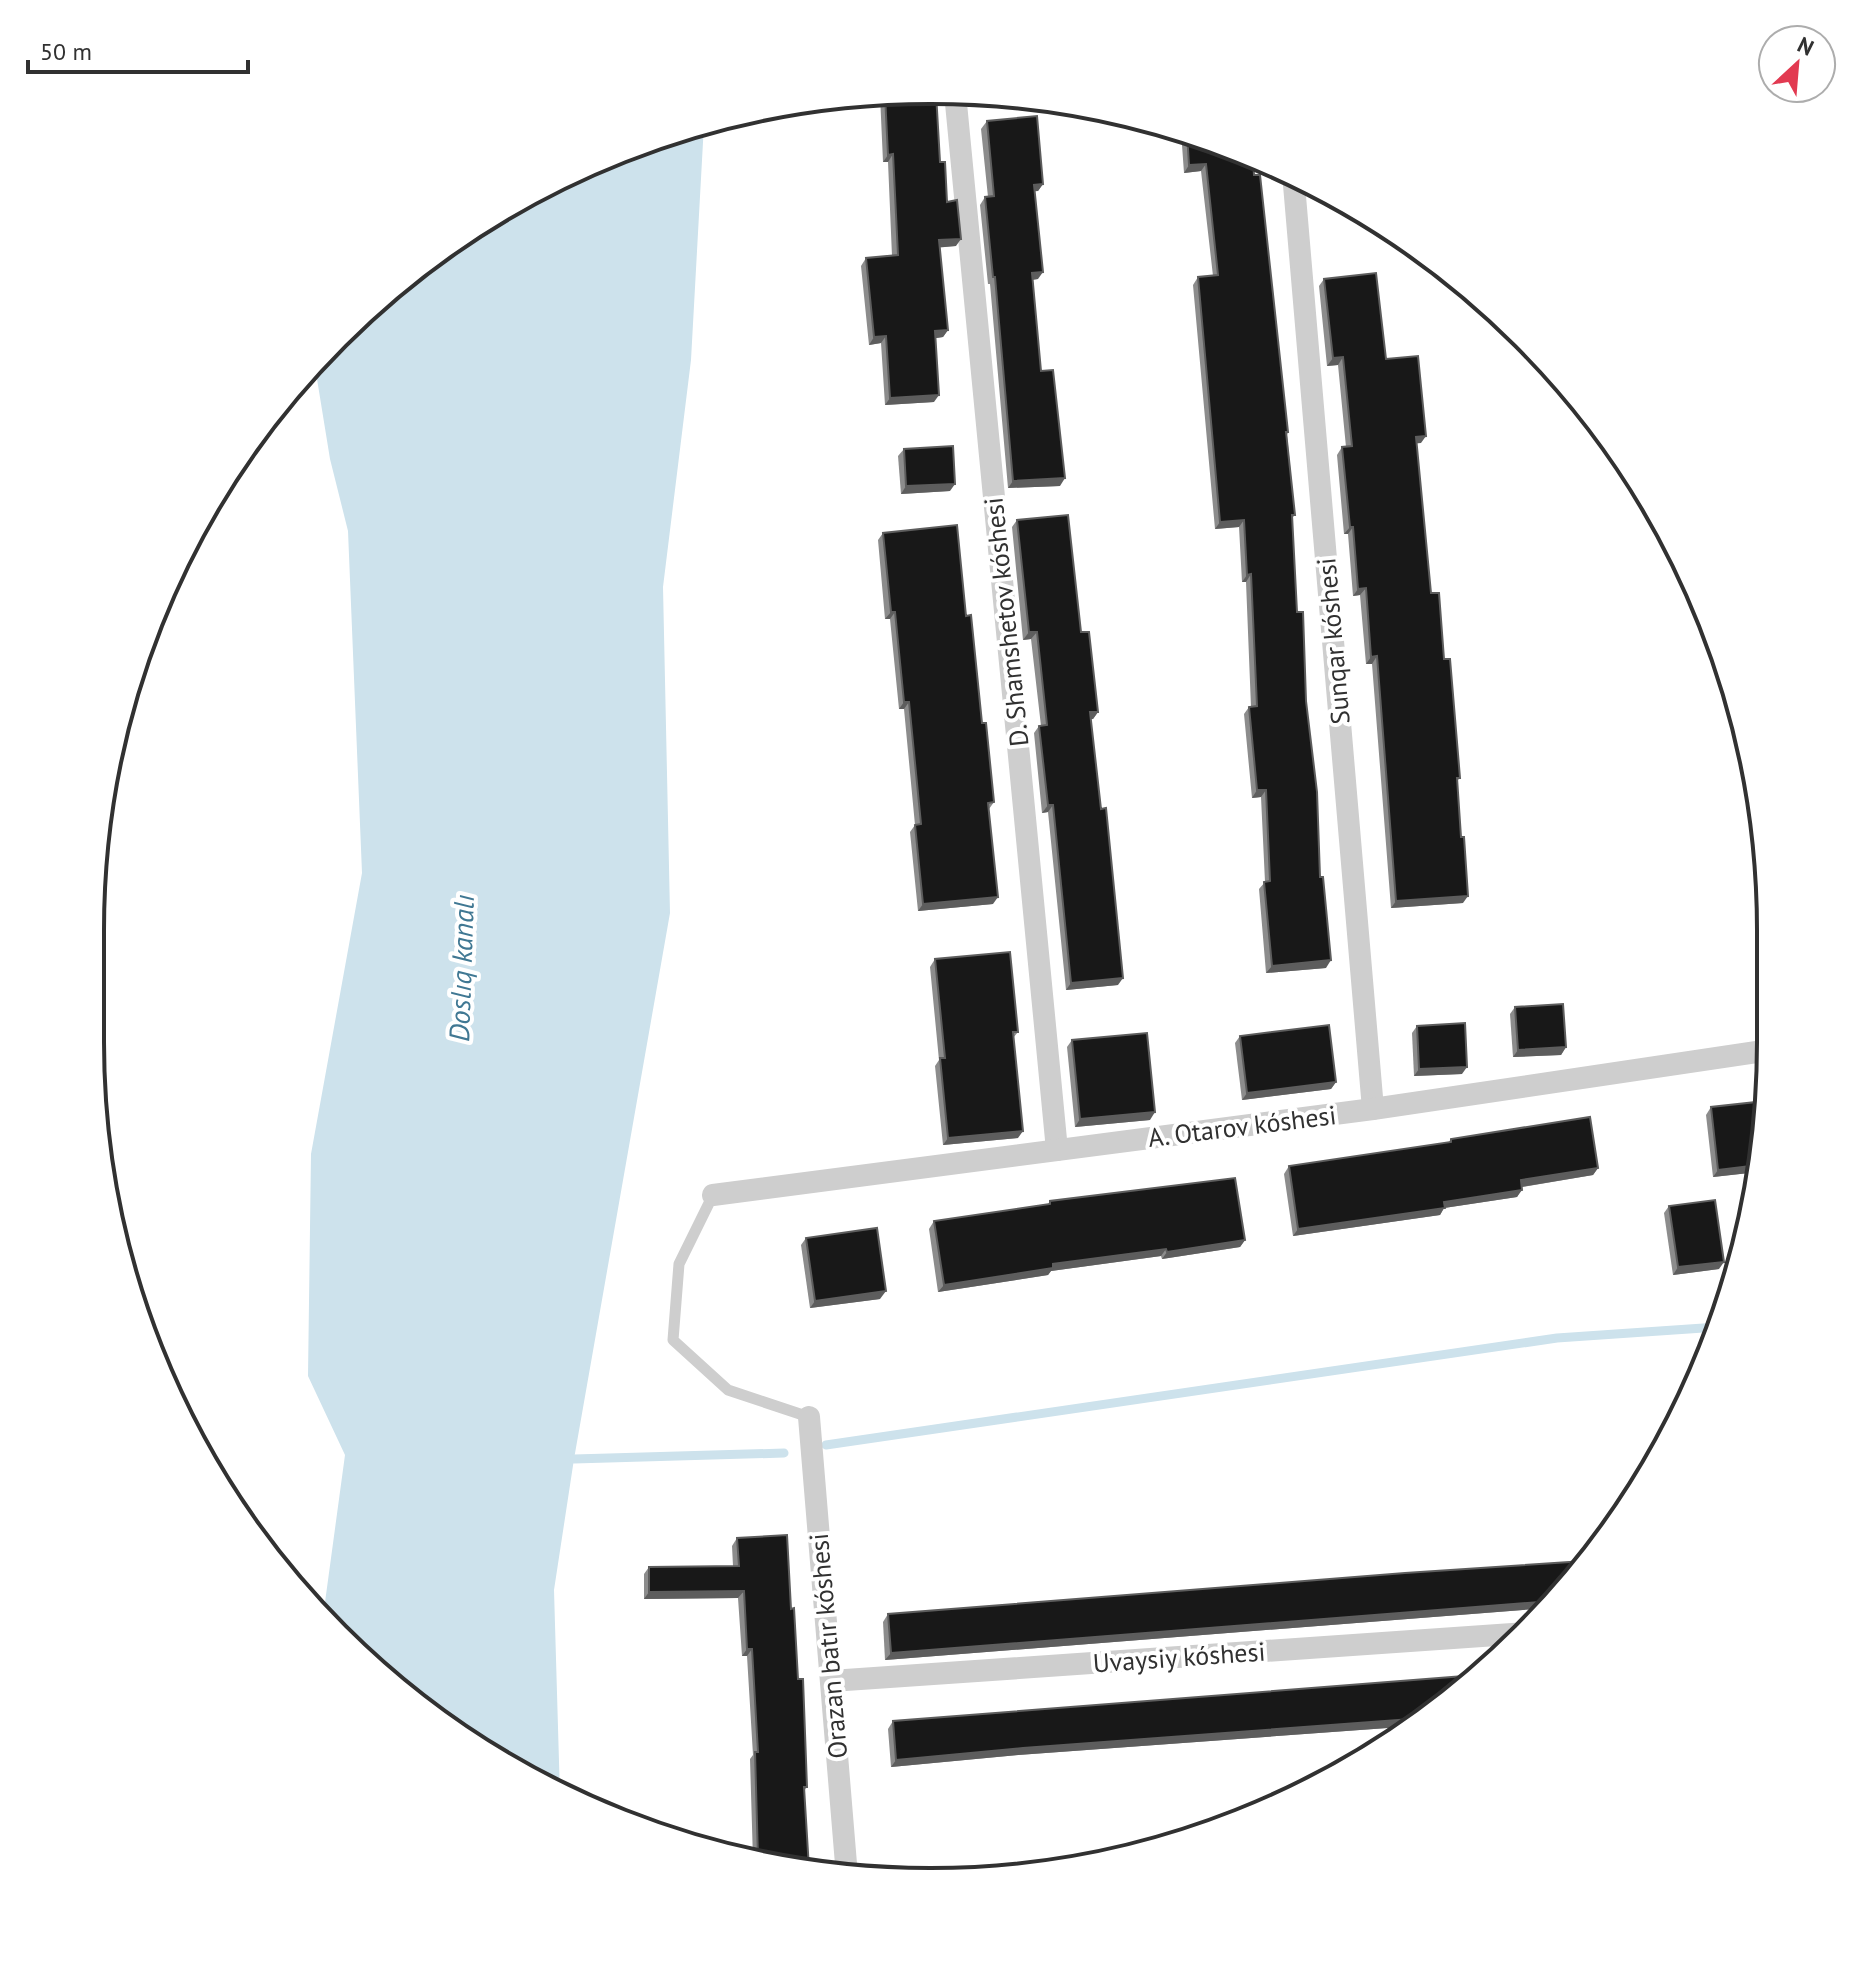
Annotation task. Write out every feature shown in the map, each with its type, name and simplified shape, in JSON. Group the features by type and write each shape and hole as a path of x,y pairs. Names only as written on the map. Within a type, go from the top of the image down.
{"street":[{"name":"D. Shamshetov kóshesi","path":"956,105 1057,1150"},
{"name":"Sunqar kóshesi","path":"1294,188 1373,1109"},
{"name":"A. Otarov kóshesi","path":"713,1195 1373,1109 1757,1052"},
{"name":"Orazan batır kóshesi","path":"809,1417 846,1863"},
{"name":"Uvaysiy kóshesi","path":"831,1681 1506,1634"}],"lane":[{"path":"713,1195 679,1264 673,1340 728,1390 809,1417"}],"water":[{"name":"Doslıq kanalı","path":"703,136 691,360 663,587 670,913 574,1459 554,1590 560,1780 471,1729 427,1697 386,1663 325,1603 345,1455 308,1376 311,1154 362,873 348,531 330,459 317,379 346,346 386,309 471,243 565,189 614,167"}],"building":[{"path":"937,104 940,162 945,162 947,202 957,200 961,239 939,240 948,330 935,331 939,395 890,398 886,336 874,337 866,258 898,255 893,154 888,155 886,106"},
{"path":"1037,116 1043,184 1034,185 1043,272 1032,273 1041,371 1053,370 1065,478 1013,481 985,197 994,196 987,121"},
{"path":"1188,145 1247,167 1254,170 1254,175 1260,175 1288,432 1295,515 1292,515 1297,612 1303,612 1306,701 1317,792 1320,877 1323,877 1331,960 1272,966 1264,882 1270,881 1266,790 1257,790 1249,707 1257,706 1251,574 1247,575 1244,520 1220,522 1198,277 1218,275 1206,164 1189,165"},
{"path":"1376,273 1386,359 1418,356 1426,436 1416,437 1431,593 1439,593 1444,659 1450,659 1460,778 1457,778 1461,837 1464,837 1468,896 1396,901 1377,656 1371,657 1366,588 1358,589 1342,447 1352,446 1343,357 1333,358 1324,279"},
{"path":"953,446 955,484 906,486 904,449"},
{"path":"1068,515 1081,632 1089,632 1098,712 1090,712 1101,809 1106,808 1123,978 1071,983 1053,805 1048,805 1039,726 1047,725 1037,632 1029,632 1017,520"},
{"path":"957,525 966,616 971,615 982,723 986,723 994,802 988,803 998,897 923,904 915,825 921,824 909,702 904,702 883,533"},
{"path":"1010,952 1018,1032 1013,1032 1023,1131 948,1138 940,1058 945,1058 935,959"},
{"path":"1563,1004 1566,1047 1518,1050 1515,1007"},
{"path":"1465,1023 1467,1067 1419,1069 1417,1026"},
{"path":"1329,1025 1336,1082 1247,1093 1240,1036"},
{"path":"1147,1033 1155,1112 1080,1119 1072,1040"},
{"path":"1754,1102 1747,1166 1718,1170 1711,1107"},
{"path":"1590,1117 1598,1168 1521,1180 1522,1190 1444,1202 1445,1208 1298,1229 1289,1166"},
{"path":"1235,1178 1245,1240 1053,1264 1053,1268 944,1285 934,1221 1050,1204 1050,1201"},
{"path":"1715,1200 1724,1262 1678,1267 1669,1206"},
{"path":"877,1228 886,1291 815,1301 806,1238"},
{"path":"787,1535 798,1679 803,1679 808,1859 758,1849 755,1752 758,1752 752,1649 747,1649 744,1591 649,1592 649,1567 739,1566 737,1538"},
{"path":"1572,1562 1537,1602 891,1653 888,1614"},
{"path":"1459,1676 1403,1720 896,1760 893,1721"}],"waterway":[{"path":"826,1445 1557,1338 1705,1328"},
{"path":"574,1459 784,1453"}]}
